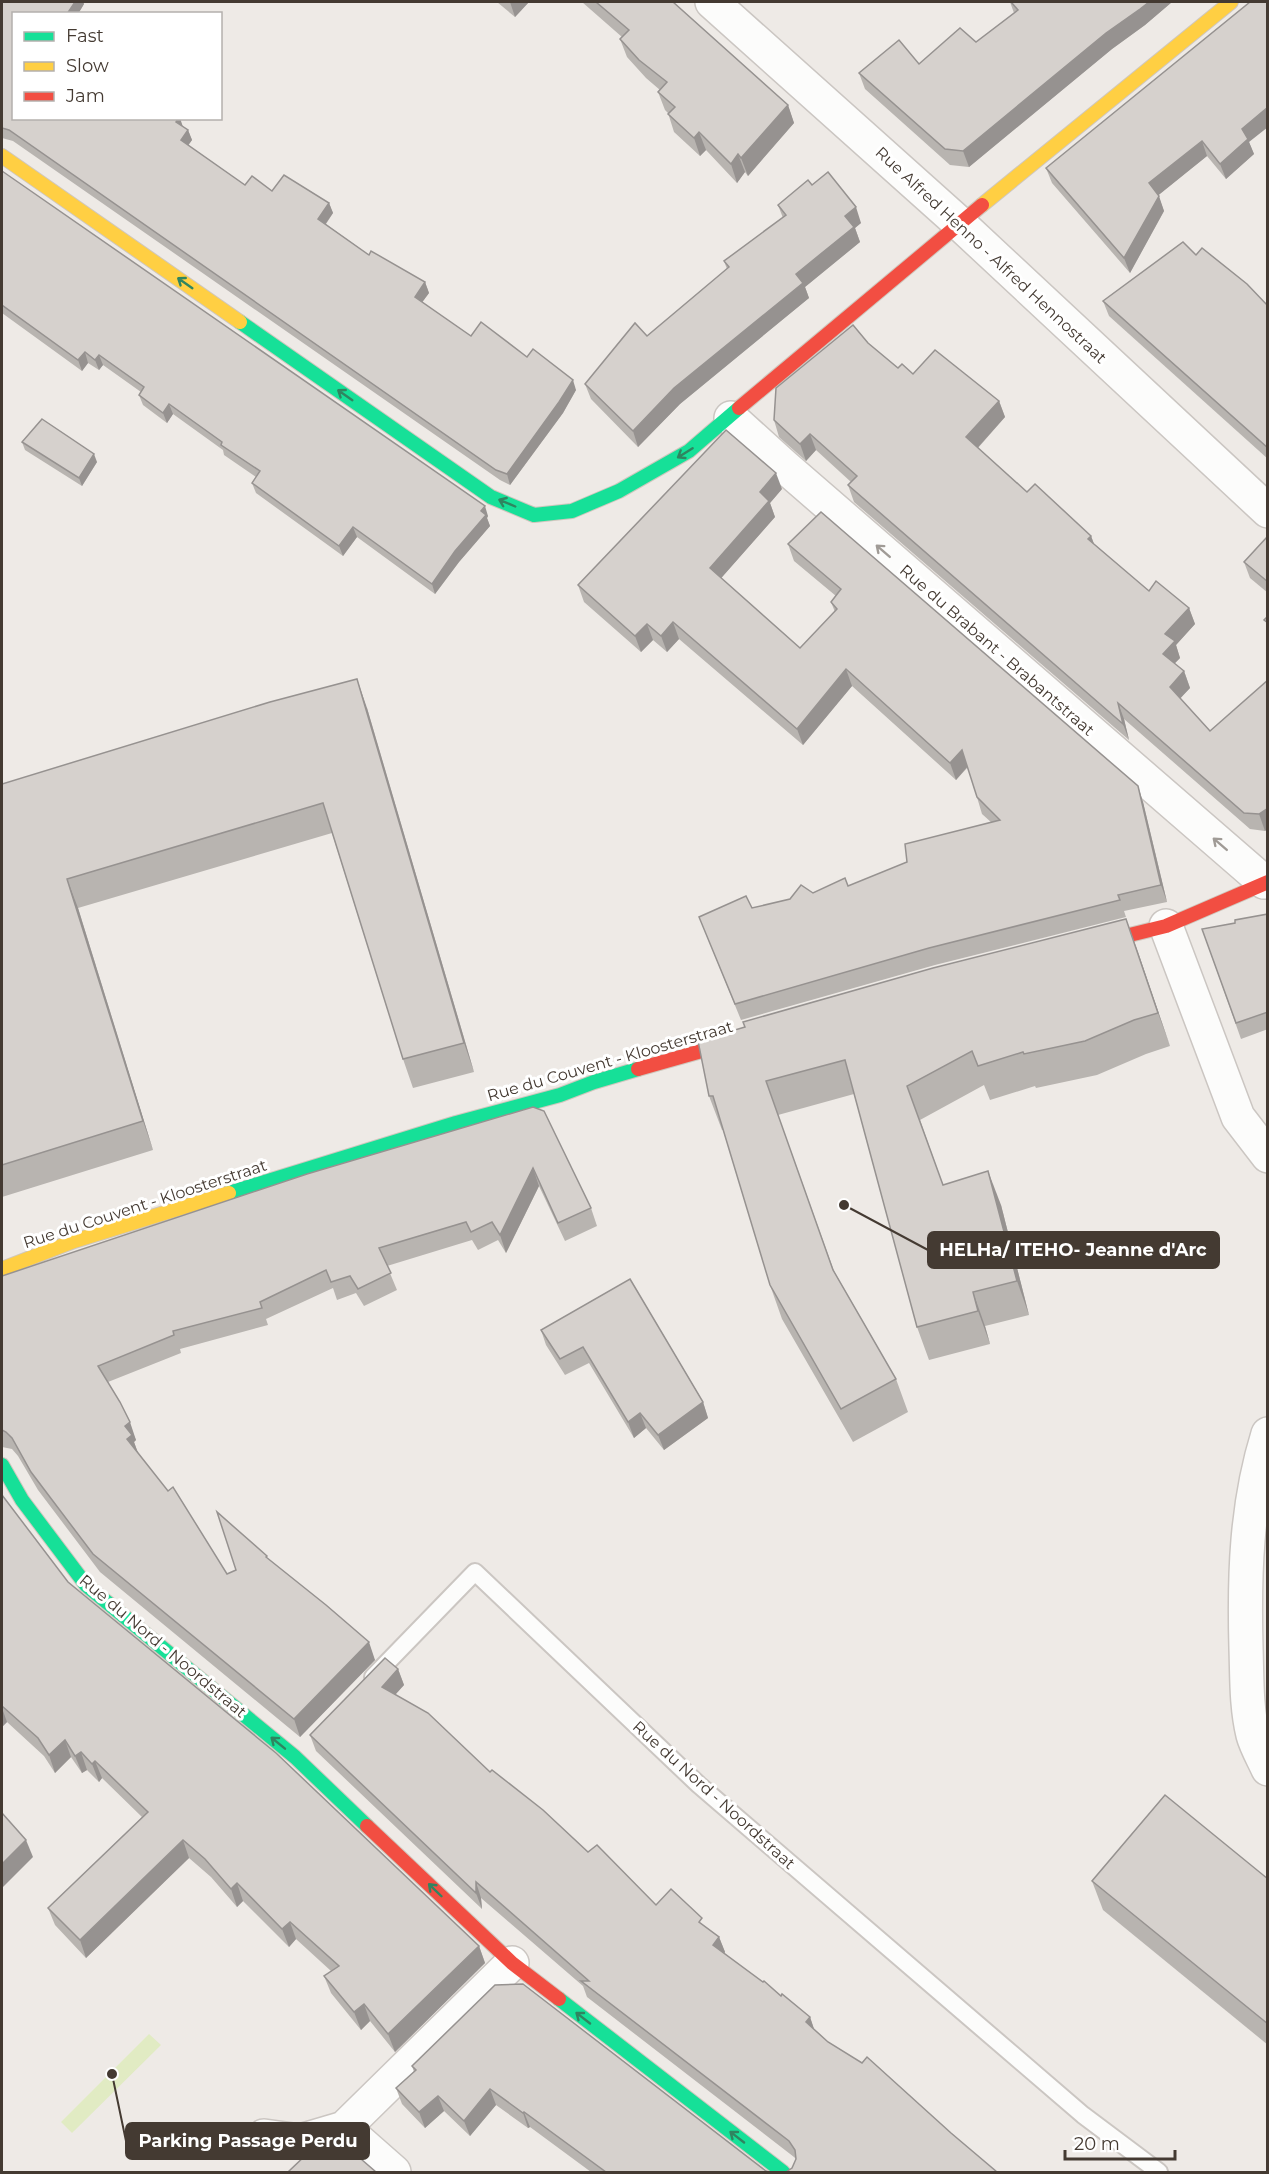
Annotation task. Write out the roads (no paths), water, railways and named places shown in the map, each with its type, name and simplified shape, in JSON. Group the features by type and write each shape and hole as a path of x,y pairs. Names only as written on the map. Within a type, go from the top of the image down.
{"street":[{"name":"Rue Alfred Henno - Alfred Hennostraat","path":"712,2 959,223 1268,511"},
{"path":"3,161 491,497 534,515 572,511 619,491 689,451 731,418 959,223 1231,2"},
{"name":"Rue du Brabant - Brabantstraat","path":"731,418 1266,881"},
{"path":"1079,947 1166,926 1266,881"},
{"path":"1166,926 1238,1117 1268,1156"},
{"name":"Rue du Couvent - Kloosterstraat","path":"2,1269 74,1241 456,1123 560,1095 594,1082 754,1036"},
{"path":"1268,1434 1257,1468 1246,1543 1245,1606 1248,1704 1254,1737 1268,1769"},
{"name":"Rue du Nord - Noordstraat","path":"2,1465 22,1500 86,1585 299,1753 512,1963 783,2172"},
{"path":"264,2136 300,2141 344,2128 512,1963"},
{"path":"344,2128 394,2172"}],"lane":[{"name":"Rue du Nord - Noordstraat","path":"361,1690 475,1572 699,1785 1083,2115 1159,2172"}],"place":[{"name":"HELHa/ ITEHO- Jeanne d'Arc","path":"844,1205"},
{"name":"Parking Passage Perdu","path":"112,2074"}]}
